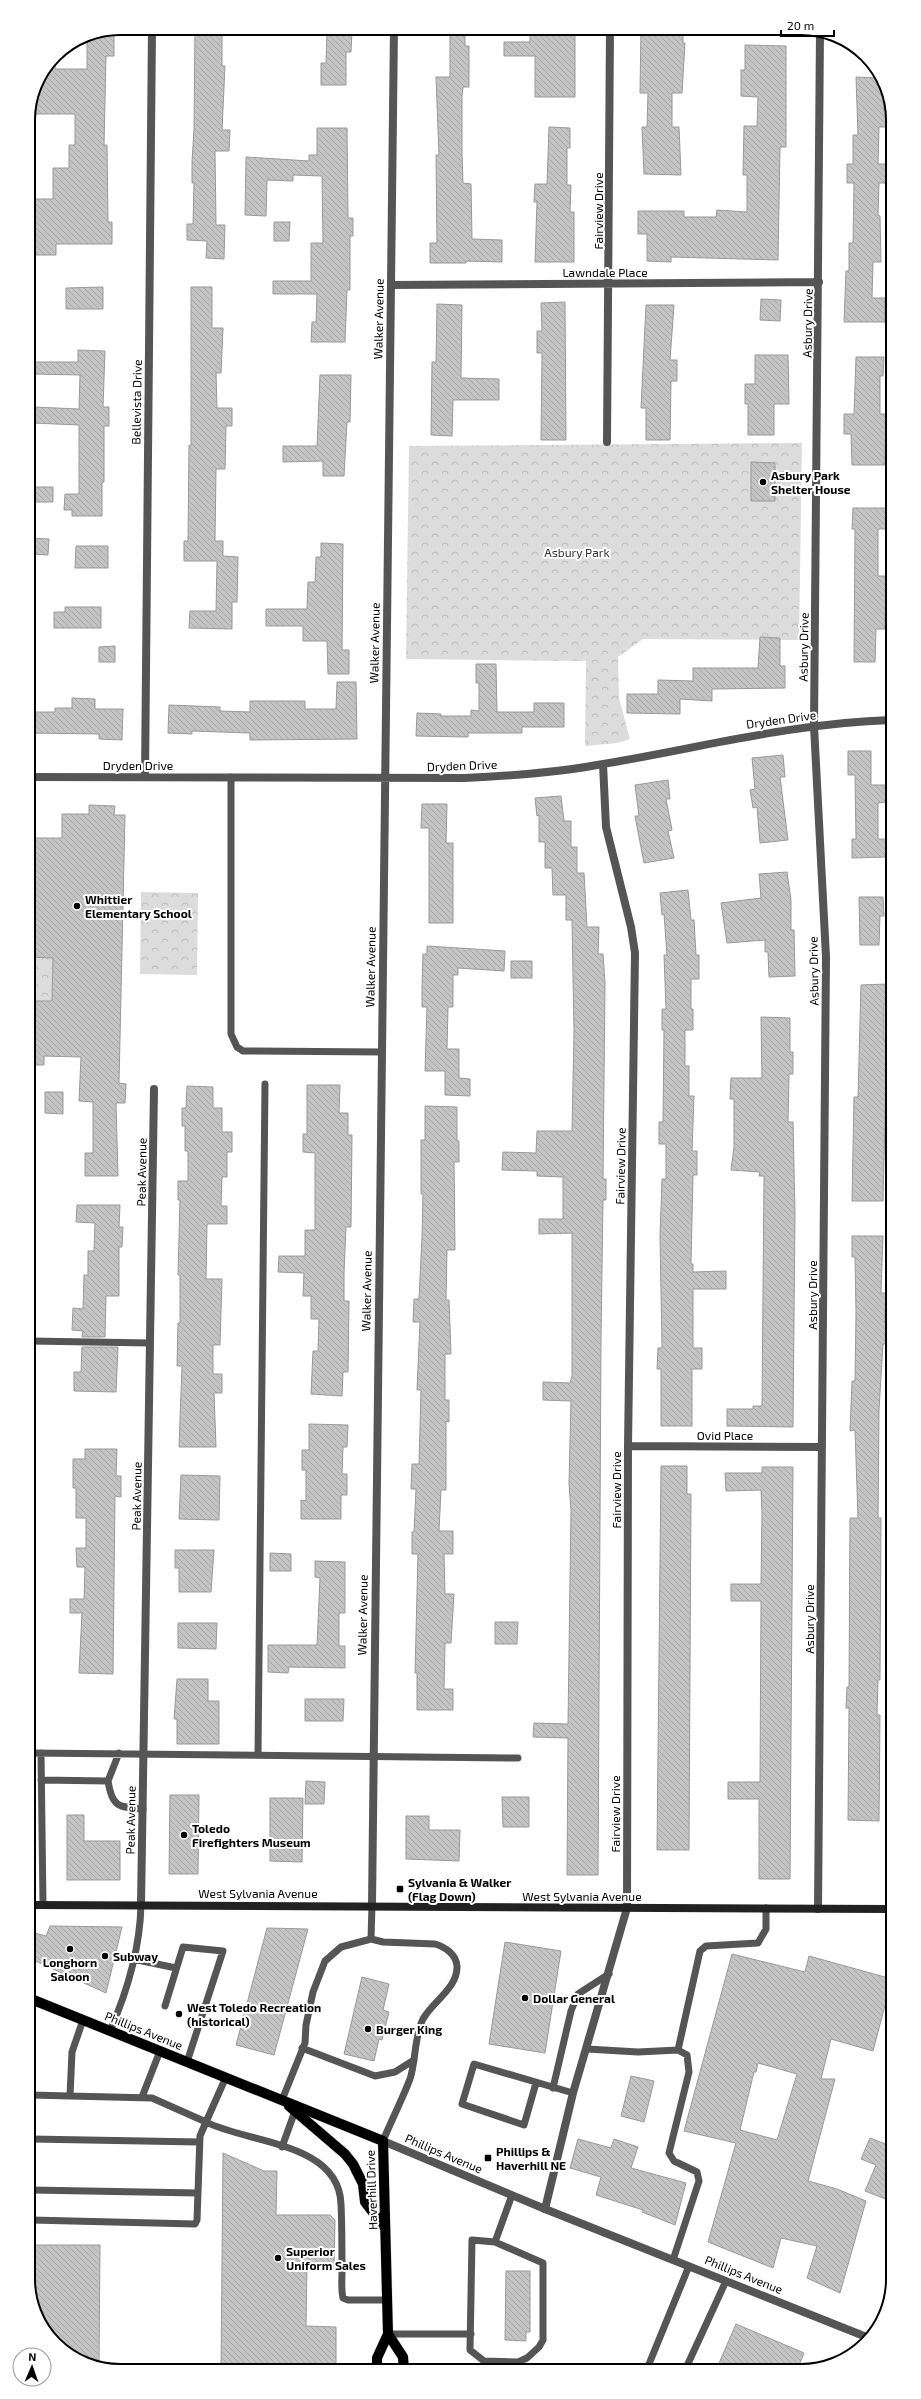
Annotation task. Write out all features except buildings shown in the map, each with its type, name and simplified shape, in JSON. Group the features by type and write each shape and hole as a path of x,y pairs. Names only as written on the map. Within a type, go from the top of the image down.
{"main road":[{"name":"West Sylvania Avenue","path":"35,1905 372,1905 886,1909"},
{"name":"Phillips Avenue","path":"35,2001 383,2141"},
{"path":"282,2100 345,2154 353,2164 363,2184 365,2202 386,2228"},
{"name":"Haverhill Drive","path":"377,2364 377,2358 388,2334 383,2141"},
{"path":"388,2334 403,2357 404,2364"}],"street":[{"name":"Bellevista Drive","path":"145,777 152,35"},
{"name":"Walker Avenue","path":"372,1905 394,35"},
{"name":"Fairview Drive","path":"607,442 610,35"},
{"name":"Asbury Drive","path":"818,1909 826,957 814,726 820,37"},
{"name":"Lawndale Place","path":"391,285 819,282"},
{"name":"Dryden Drive","path":"35,777 464,778 507,776 603,764 751,735 814,726 886,720"},
{"name":"Fairview Drive","path":"544,2209 573,2093 588,2049 627,1908 628,1446 635,953 631,927 606,827 603,764"},
{"name":"Peak Avenue","path":"141,1905 154,1088"},
{"name":"Ovid Place","path":"628,1446 822,1448"},
{"name":"Phillips Avenue","path":"383,2141 544,2209 864,2336"}],"lane":[{"path":"231,777 231,1034 234,1042 243,1051 381,1052"},
{"path":"258,1755 265,1084"},
{"path":"35,1341 150,1343"},
{"path":"35,1753 518,1758"},
{"path":"41,1753 43,1905"},
{"path":"119,1753 108,1781 111,1798 116,1804 122,1807 143,1809"},
{"path":"42,1780 108,1781"},
{"path":"110,2031 121,2007 133,1960 140,1930 141,1905"},
{"path":"371,1938 372,1905"},
{"path":"678,2050 700,1951 706,1946 758,1943 766,1929 766,1908"},
{"path":"282,2100 302,2048 313,1992 324,1961 341,1947 371,1938 383,1942 434,1944 446,1948 454,1957 457,1966 455,1976 451,1985 428,2011 422,2022 410,2079 383,2141"},
{"path":"165,2006 183,1947 223,1951 187,2062"},
{"path":"133,1960 176,1968"},
{"path":"552,2088 571,2011 578,1994 608,1974"},
{"path":"70,2096 72,2052 83,2020"},
{"path":"302,2048 374,2076 395,2072 414,2060"},
{"path":"588,2049 638,2052 678,2050 687,2055 689,2072 669,2153 674,2161 697,2172 699,2181 673,2260"},
{"path":"142,2097 160,2051"},
{"path":"536,2083 524,2125 462,2104 474,2064 573,2093"},
{"path":"35,2220 192,2224 197,2220 199,2142 206,2122 226,2077"},
{"path":"35,2095 142,2097 162,2100 220,2129 236,2131 312,2157 330,2172 338,2189 341,2202 343,2298 348,2300 388,2300"},
{"path":"282,2147 295,2111"},
{"path":"35,2139 199,2142"},
{"path":"35,2190 198,2193"},
{"path":"495,2242 512,2196"},
{"path":"472,2240 495,2242 543,2263 543,2340 534,2352 518,2362 484,2361 470,2350 472,2240"},
{"path":"649,2364 689,2266"},
{"path":"688,2364 726,2281"},
{"path":"388,2334 470,2334"}],"green space":[{"name":"Asbury Park","path":"802,443 799,640 643,639 618,657 619,698 630,739 617,743 585,746 586,661 406,659 409,446"},
{"path":"141,892 198,893 197,975 140,974"},
{"path":"35,957 53,958 52,1001 35,1001"}],"place":[{"name":"Asbury Park Shelter House","path":"763,482"},
{"name":"Whittier Elementary School","path":"77,906"},
{"name":"Toledo Firefighters Museum","path":"184,1835"},
{"name":"Sylvania & Walker (Flag Down)","path":"400,1889"},
{"name":"Longhorn Saloon","path":"70,1949"},
{"name":"Subway","path":"105,1956"},
{"name":"Dollar General","path":"525,1998"},
{"name":"West Toledo Recreation (historical)","path":"179,2014"},
{"name":"Burger King","path":"368,2029"},
{"name":"Phillips & Haverhill NE","path":"488,2158"},
{"name":"Superior Uniform Sales","path":"278,2258"}]}
